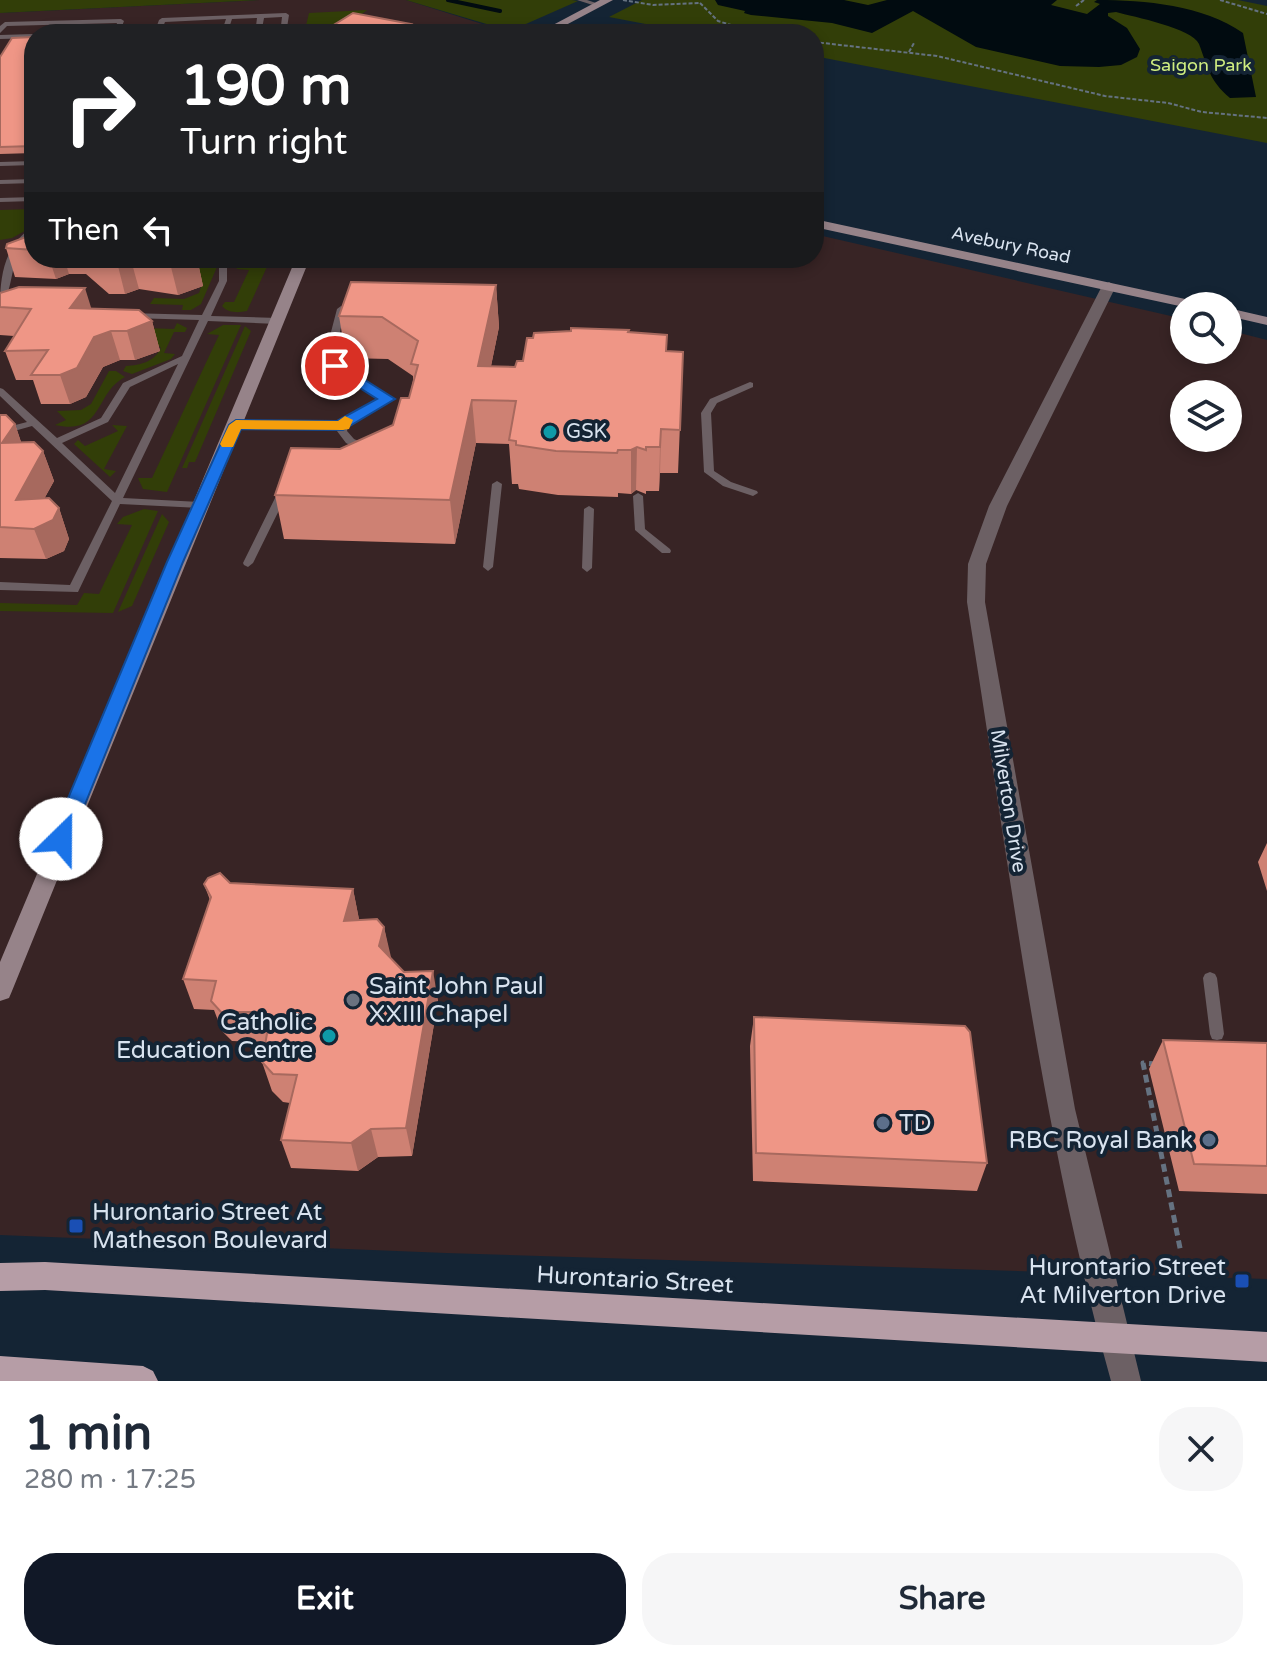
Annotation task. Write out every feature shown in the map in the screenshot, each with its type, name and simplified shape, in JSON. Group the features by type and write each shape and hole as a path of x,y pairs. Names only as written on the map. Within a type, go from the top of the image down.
{"main road":[{"name":"Hurontario Street","path":"0,1277 45,1276 367,1293 1267,1347"},
{"path":"0,1371 143,1381"}],"street":[{"path":"560,24 603,2"},
{"name":"Avebury Road","path":"824,225 1170,300"},
{"path":"0,991 299,268"},
{"name":"Milverton Drive","path":"1109,286 998,506 977,564 976,602 1062,1109 1126,1381"},
{"path":"1242,315 1267,321"}],"lane":[{"path":"580,0 603,2"},
{"path":"161,24 162,20 192,22 286,15 285,24"},
{"path":"260,24 261,16"},
{"path":"228,24 230,17"},
{"path":"24,35 0,34 5,24 121,21 120,24"},
{"path":"0,164 24,163"},
{"path":"0,182 24,181"},
{"path":"0,200 24,199"},
{"path":"1,300 6,290 8,257 24,236"},
{"path":"0,586 74,589 206,319 223,281 223,268"},
{"path":"1,300 17,299"},
{"path":"341,309 330,355 335,366 391,403 345,420 342,431 350,441 367,449"},
{"path":"116,315 277,321"},
{"path":"55,443 105,420 126,385 187,356"},
{"path":"750,385 713,401 706,413 709,472 727,484 753,493"},
{"path":"0,391 118,501 200,505"},
{"path":"0,432 34,423"},
{"path":"236,425 343,425"},
{"path":"355,456 379,444"},
{"path":"248,563 284,489 296,484"},
{"path":"488,567 497,484"},
{"path":"638,496 640,530 666,551"},
{"path":"587,568 589,509"},
{"path":"1210,978 1217,1034"}],"path":[{"path":"623,0 653,5 700,1 705,12 725,24"},
{"path":"1076,6 1084,0"},
{"path":"1220,0 1267,14"},
{"path":"824,43 909,52 993,68 1105,96 1265,119"},
{"path":"909,52 914,43"},
{"path":"1259,111 1265,119"},
{"path":"1158,1064 1143,1063 1181,1253"}],"shaded area":[{"path":"260,0 406,0 482,24 24,24 24,268 824,268 824,236 1170,316 1170,364 1242,364 1242,334 1267,340 1267,1279 446,1253 0,1235 0,13"},
{"path":"715,0 844,0 868,5 887,0 1057,0 1051,5 1087,14 1100,4 1094,2 1097,0 1173,6 1210,16 1243,33 1256,97 1230,98 1213,79 1199,44 1186,33 1116,12 1108,13 1108,16 1127,28 1140,49 1137,57 1121,65 1060,66 976,47 913,11 872,33 832,23 751,15 718,5"}],"green space":[{"path":"0,0 260,0 0,13"},
{"path":"406,0 578,1 526,24 487,24"},
{"name":"Saigon Park","path":"642,0 1238,0 1267,6 1267,143 824,58 824,24 646,24 609,17"},
{"path":"367,10 350,24 306,24 309,13"},
{"path":"24,209 24,231 0,240 0,210"},
{"path":"190,268 217,268 201,304 191,310 182,310 183,305 150,304 154,298 184,299 199,293 202,284"},
{"path":"266,268 247,311 233,312 222,306 225,302 234,302 249,270 237,269"},
{"path":"177,323 187,328 185,332 174,332 164,353 175,354 171,359 132,374 123,371 126,366 151,360 161,348 149,337 115,327 174,329"},
{"path":"223,325 241,325 167,492 143,489 138,478 152,478 219,335 207,334"},
{"path":"245,326 251,331 195,462 189,462 187,468 182,468"},
{"path":"109,371 116,371 125,377 115,384 91,419 71,427 55,425 66,420 57,411 81,410 91,404"},
{"path":"112,425 127,426 104,469 116,471 110,477 74,444 78,440 85,446 118,431"},
{"path":"144,509 158,511 113,613 0,611 0,603 77,605 84,593 99,594 132,525 117,524 123,517"},
{"path":"162,514 169,522 132,606 118,612"}],"building":[{"path":"353,13 411,24 335,24"},
{"path":"24,37 24,146 0,147 0,57 12,38"},
{"path":"24,238 24,249 6,248 7,244"},
{"path":"351,282 496,285 478,366 515,367 517,361 523,361 527,338 533,338 534,333 571,331 571,328 667,335 666,351 683,352 680,430 661,429 660,447 646,447 646,450 637,447 618,450 617,453 556,451 516,445 516,441 509,440 516,401 472,400 450,500 275,495 291,448 340,449 393,425 401,398 409,398 418,365 411,364 418,341 382,317 339,316"},
{"path":"19,287 85,288 70,308 139,310 152,321 127,331 111,331 94,337 77,368 60,375 31,375 48,350 5,351 31,309 0,307 0,293"},
{"path":"0,415 6,415 15,424 2,443 34,442 43,451 16,500 49,498 59,508 53,520 34,529 0,527"},
{"name":"Catholic Education Centre","path":"220,873 230,883 353,889 344,921 377,919 384,927 379,946 404,972 433,971 406,1128 371,1129 351,1143 281,1140 297,1075 273,1074 262,1062 268,1028 254,1012 221,1012 211,1001 216,981 183,979 211,897 204,884 208,878"},
{"path":"754,1017 965,1026 970,1032 987,1163 756,1153"},
{"path":"1163,1040 1267,1043 1267,1166 1194,1164"}],"waterway":[{"path":"448,0 500,11"}],"slow traffic":[{"path":"227,444 236,425 343,425 345,420"}],"place":[{"name":"GSK","path":"550,432"},
{"name":"Saint John Paul XXIII Chapel","path":"353,1000"},
{"name":"Catholic Education Centre","path":"329,1036"},
{"name":"TD","path":"883,1123"},
{"name":"RBC Royal Bank","path":"1209,1140"},
{"name":"Hurontario Street At Matheson Boulevard","path":"76,1226"},
{"name":"Hurontario Street At Milverton Drive","path":"1242,1281"}],"route":[{"path":"61,839 175,562 236,425 343,425 345,420 388,399 335,366"}]}
